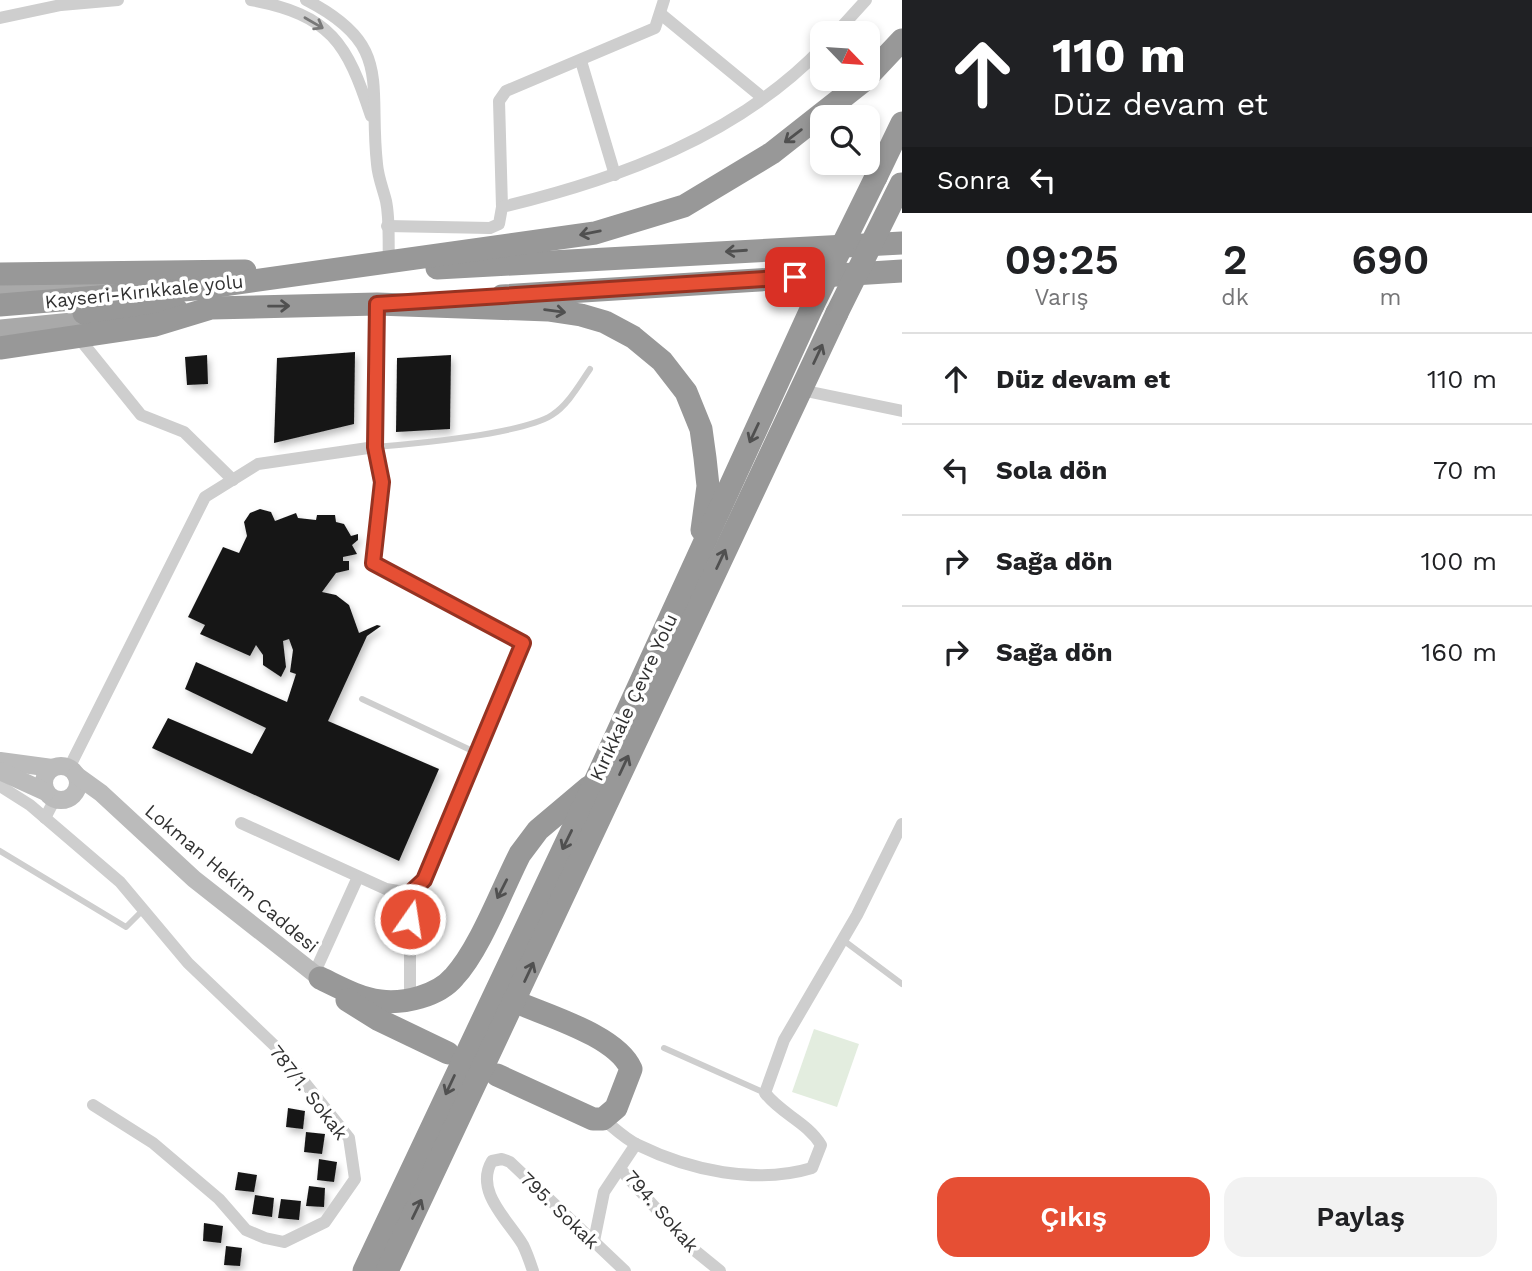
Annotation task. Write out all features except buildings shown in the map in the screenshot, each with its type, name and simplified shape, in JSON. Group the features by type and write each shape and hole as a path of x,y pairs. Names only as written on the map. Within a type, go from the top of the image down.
{"highway":[{"path":"880,64 902,40"},
{"path":"287,274 595,233 684,206 772,153 851,91"},
{"name":"Kırıkkale Çevre Yolu","path":"364,1271 594,783 813,305 902,122"},
{"name":"Kırıkkale Çevre Yolu","path":"387,1271 516,1002 837,313 901,183"},
{"path":"0,274 226,270 287,274 617,260 788,247 902,243"},
{"path":"0,348 155,325 211,308 377,304 902,271"},
{"name":"Kayseri-Kırıkkale yolu","path":"0,305 195,289 287,274"},
{"path":"377,304 548,310 581,315 623,330 649,349 676,376 695,411 701,429 708,486 697,558"},
{"name":"Kayseri-Kırıkkale yolu","path":"0,318 211,308"},
{"path":"317,976 361,997 396,1002 441,988 453,979 469,954 520,853 538,830 594,783"},
{"path":"317,976 366,1013 448,1054"},
{"path":"410,998 407,1015 413,1037"},
{"path":"497,1075 593,1118 603,1119 611,1115 631,1069 626,1058 604,1041 516,1002"}],"main road":[{"path":"0,290 167,278 226,270"},
{"path":"0,329 211,308"}],"street":[{"path":"0,18 61,2 118,0"},
{"path":"251,0 296,13 323,27 342,44 358,76 373,123 389,261"},
{"path":"306,0 337,15 352,29 372,61 376,92 373,123"},
{"path":"387,226 490,228 499,224 502,207 499,101 506,91 655,28 662,15 664,0"},
{"path":"847,21 866,0"},
{"path":"662,15 763,98"},
{"path":"581,61 615,175"},
{"path":"502,207 570,191 651,163 739,116 810,61"},
{"path":"373,563 382,482 375,447 377,304"},
{"path":"78,337 141,415 184,432 233,480"},
{"path":"801,390 902,411"},
{"path":"45,818 50,796 44,777 66,770 205,497 258,464 375,447"},
{"path":"241,823 359,877 398,893 410,893 424,880 479,754"},
{"path":"0,761 66,770 78,785 74,795 63,801 1,782"},
{"name":"Lokman Hekim Caddesi","path":"66,770 117,810 194,879 317,976"},
{"name":"787/1. Sokak","path":"1,782 120,882 145,908 188,963 276,1048 349,1138 355,1179 325,1222 284,1242 265,1238 246,1230 219,1199 153,1143 93,1105"},
{"path":"74,795 89,798 117,810"},
{"path":"603,1119 636,1144 692,1166 744,1174 793,1174 812,1168 819,1157 821,1145 813,1131 774,1105 765,1093 785,1040 843,940 902,824"},
{"path":"317,976 359,877"},
{"path":"410,893 410,998"},
{"name":"794. Sokak","path":"636,1144 621,1170 693,1249 720,1271"},
{"name":"795. Sokak","path":"533,1271 524,1247 492,1199 485,1177 492,1161 510,1161 549,1196 622,1270"},
{"path":"594,1241 604,1192 621,1170"}],"lane":[{"path":"375,447 481,433 541,421 567,401 590,369"},
{"path":"362,699 479,754 523,643 373,563"},
{"path":"0,851 126,928 145,908"},
{"path":"843,940 902,984"},
{"path":"664,1048 765,1093"}],"green space":[{"path":"814,1029 859,1044 837,1107 792,1092"}],"route":[{"path":"410,919 410,893 424,880 479,754 523,643 373,563 382,482 375,447 377,304 795,277"}]}
